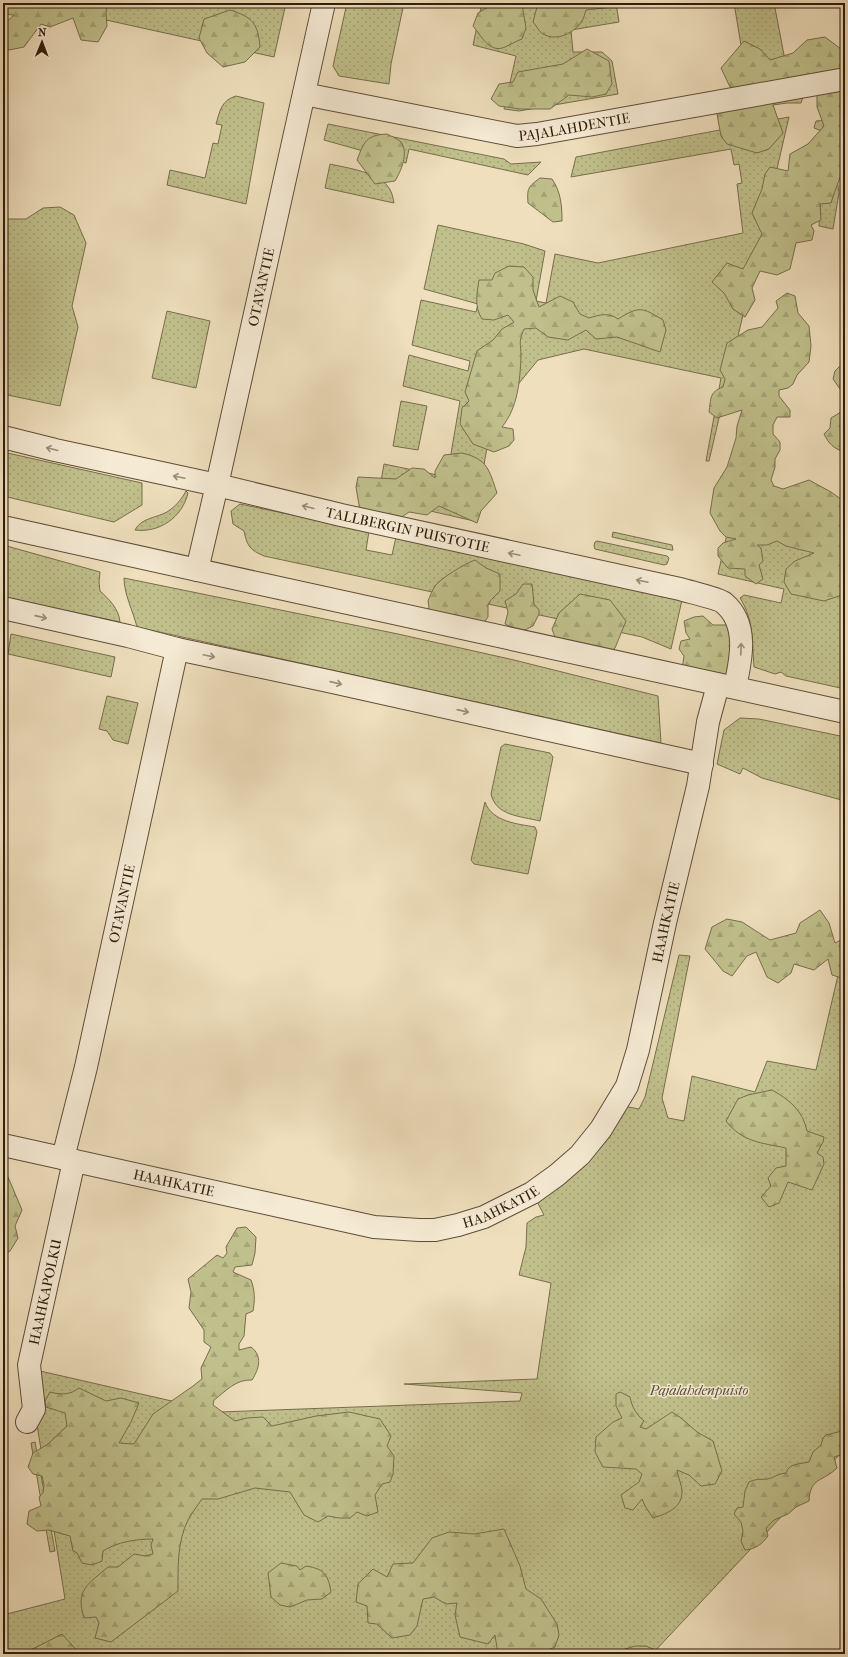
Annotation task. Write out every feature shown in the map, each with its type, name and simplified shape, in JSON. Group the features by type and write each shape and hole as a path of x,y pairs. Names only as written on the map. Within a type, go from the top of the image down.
{"street":[{"name":"OTAVANTIE","path":"197,570 324,3"},
{"name":"PAJALAHDENTIE","path":"304,94 517,136 537,134 845,79"},
{"name":"TALLBERGIN PUISTOTIE","path":"3,437 217,485 341,515 680,589 723,602 735,616 742,647 727,686 708,722 702,764"},
{"path":"3,526 845,712"},
{"path":"3,608 128,636 177,649 702,764"},
{"name":"OTAVANTIE","path":"68,1160 86,1067 177,649"},
{"name":"HAAHKATIE","path":"3,1145 374,1227 435,1230 484,1217 532,1193 557,1175 580,1155 601,1129 627,1086 646,1015 702,764"},
{"name":"HAAHKAPOLKU","path":"27,1422 34,1409 29,1365 68,1160"}],"green space":[{"path":"3,3 107,3 107,26 98,42 81,40 73,18 50,27 41,24 24,47 9,50 3,45 3,25 14,15 3,14"},
{"path":"29,3 286,3 274,57"},
{"path":"347,3 404,3 391,64 389,84 339,76 333,66"},
{"path":"482,3 616,3 619,22 571,30 573,52 602,52 612,61 618,94 519,111 504,109 516,56 473,45"},
{"path":"495,3 522,4 526,28 522,39 500,49 486,43 473,26 478,13"},
{"path":"538,3 614,3 613,7 586,10 579,25 565,35 554,37 542,33 533,22"},
{"path":"734,3 774,3 785,60 745,69"},
{"path":"230,10 253,22 258,32 260,47 245,62 223,67 207,53 199,38 204,19"},
{"path":"825,37 841,49 845,49 845,163 831,203 820,204 821,220 811,225 814,231 812,240 796,243 790,269 777,275 760,271 752,288 755,300 745,317 733,309 724,293 712,282 727,263 743,269 762,234 752,213 762,189 765,174 770,167 788,171 790,154 808,144 824,126 817,107 817,91 803,97 801,103 773,105 783,133 769,149 757,153 727,144 721,136 717,114 721,105 741,102 730,87 721,68 744,41 760,49 770,60 793,53 807,40"},
{"path":"587,49 609,61 612,84 606,94 592,97 569,95 550,109 520,109 499,106 491,99 499,84 513,82 518,72 563,64"},
{"path":"236,96 264,103 246,204 167,185 170,170 205,178 213,143 218,144 222,125 216,124 220,110 228,100"},
{"path":"789,117 709,461 706,461 721,378 584,349 538,360 511,393 488,442 474,521 378,499 384,464 447,477 460,401 403,386 409,355 468,371 470,361 412,345 421,300 476,312 478,304 424,289 438,225 524,244 545,251 536,301 546,303 555,254 598,263 743,233 737,184 742,183 739,164 734,165 731,149 571,177 576,157"},
{"path":"829,120 839,193 833,229 819,226 823,145 822,131 814,128 816,121"},
{"path":"328,124 504,159 511,164 541,162 528,175 409,149 406,163 324,140"},
{"path":"387,134 401,142 404,151 403,162 395,181 375,184 357,160 364,144 370,138"},
{"path":"330,164 354,169 378,178 390,190 394,203 325,188"},
{"path":"540,178 552,179 555,184 560,199 562,221 553,222 528,203 529,188"},
{"path":"60,207 74,215 86,243 72,306 78,327 60,406 3,394 3,219 26,219 43,208"},
{"path":"509,266 524,267 533,277 533,290 539,307 560,296 573,302 580,314 589,318 600,315 611,315 618,319 631,312 640,310 650,313 663,320 666,330 660,352 617,337 596,339 586,330 568,340 548,337 536,328 524,329 520,340 521,365 515,402 512,411 502,427 513,429 514,440 509,446 494,452 473,444 460,424 462,408 469,401 465,392 477,351 493,340 502,329 514,322 508,315 494,320 482,319 477,305 479,280 492,280 495,273"},
{"path":"787,293 795,296 798,313 809,326 811,346 809,362 797,375 793,384 788,388 779,390 779,396 790,410 790,417 777,417 773,425 773,434 780,442 780,450 775,459 775,467 771,480 774,486 783,489 809,480 831,492 845,502 845,546 841,549 845,566 845,578 842,595 824,601 791,594 784,582 786,569 795,561 814,553 786,546 777,541 767,545 757,545 761,548 763,561 759,565 763,579 756,584 745,576 745,569 728,568 718,556 718,548 723,543 736,539 726,537 720,531 710,513 714,488 727,467 736,438 737,426 742,410 717,418 709,412 713,394 715,391 723,387 725,379 720,370 727,343 748,330 762,327 778,308 776,301"},
{"path":"167,311 210,321 196,388 152,378"},
{"path":"843,363 845,363 845,389 840,389 833,379 835,371"},
{"path":"401,401 427,406 418,450 393,446"},
{"path":"841,412 845,414 844,452 832,445 824,434 830,428 831,418"},
{"path":"3,452 142,483 142,505 114,522 3,496"},
{"path":"462,453 471,455 482,462 492,478 497,493 481,511 477,523 439,506 427,515 409,512 403,516 391,529 361,517 356,487 358,477 396,479 412,468 424,469 435,478 435,471 444,455"},
{"path":"739,481 845,507 845,689 786,676 781,672 775,674 754,667 750,623 745,606 740,598 744,595 781,603 784,589 718,574"},
{"path":"186,491 188,493 181,510 168,522 153,529 135,530 141,523 170,510 178,503"},
{"path":"240,504 369,531 366,550 392,555 396,537 682,600 671,649 642,637 264,556 255,552 250,547 246,540 244,531 233,524 231,511"},
{"path":"613,532 672,545 673,550 612,537"},
{"path":"597,541 667,556 669,558 667,564 664,565 595,549 595,542"},
{"path":"3,545 100,572 100,591 116,609 120,622 3,597"},
{"path":"475,560 486,568 500,574 500,591 488,605 488,617 480,628 428,618 428,601 435,586 454,571"},
{"path":"124,578 398,634 514,660 658,696 661,743 137,627 127,596"},
{"path":"523,584 532,584 534,604 539,610 539,614 533,626 521,632 505,624 508,612 505,601 516,594"},
{"path":"580,594 610,600 626,621 615,648 606,656 556,640 552,629 559,613"},
{"path":"703,616 713,625 727,625 736,633 726,676 682,669 684,656 679,649 681,641 690,639 686,633 684,621 694,617"},
{"path":"11,634 115,657 111,677 8,654"},
{"path":"107,696 138,703 128,744 113,740 107,731 99,729"},
{"path":"740,718 759,719 845,737 845,801 762,778 743,768 740,774 717,764 724,730"},
{"path":"505,744 550,753 553,757 540,821 503,811 494,801 491,794 501,747"},
{"path":"485,802 488,809 499,818 514,823 535,827 537,832 528,874 474,864 471,860"},
{"path":"820,910 829,923 835,943 845,938 845,979 832,975 828,959 814,970 794,964 791,973 778,983 767,977 756,952 747,956 732,976 723,971 705,949 712,927 727,919 742,922 770,940 796,933 800,923"},
{"name":"Pajalahdenpuisto","path":"845,945 845,1449 652,1654 3,1654 3,1615 65,1599 34,1406 40,1371 220,1412 520,1401 522,1393 404,1384 537,1379 551,1283 519,1275 526,1247 527,1223 536,1217 544,1215 533,1194 618,1105 639,1109 645,1097 679,955 690,956 662,1098 668,1118 684,1121 692,1076 755,1092 767,1061 816,1070"},
{"path":"772,1090 795,1107 805,1124 807,1131 824,1137 817,1153 823,1157 824,1164 812,1190 788,1182 779,1203 769,1207 761,1197 771,1186 768,1178 776,1168 786,1166 786,1148 761,1143 746,1137 732,1128 726,1121 738,1099 748,1095"},
{"path":"3,1171 8,1177 22,1210 15,1226 18,1238 10,1251 3,1255"},
{"path":"246,1227 256,1237 255,1253 252,1265 235,1267 233,1272 251,1280 254,1292 254,1303 253,1311 246,1314 244,1336 239,1344 239,1350 251,1347 257,1354 259,1363 252,1380 241,1381 232,1386 214,1400 213,1405 235,1421 247,1418 263,1417 272,1426 316,1416 349,1412 380,1419 391,1436 387,1446 394,1456 393,1474 390,1482 382,1484 375,1495 378,1512 367,1516 357,1512 350,1518 328,1516 318,1522 304,1515 290,1492 255,1488 218,1499 202,1499 184,1528 179,1555 178,1591 111,1642 95,1638 99,1623 96,1617 84,1618 82,1608 82,1594 85,1588 108,1567 118,1567 134,1554 145,1556 153,1554 151,1545 153,1539 133,1540 114,1545 103,1551 102,1561 92,1565 82,1563 77,1553 73,1551 70,1536 49,1530 37,1531 27,1524 29,1511 41,1506 39,1497 43,1493 44,1485 42,1476 33,1474 28,1467 33,1453 48,1444 67,1426 65,1413 46,1407 45,1401 50,1392 65,1394 79,1388 106,1401 121,1398 139,1403 131,1422 119,1443 134,1444 153,1414 202,1379 201,1368 211,1347 204,1342 204,1330 189,1308 191,1292 188,1279 217,1255 223,1258 227,1253 226,1247 237,1228"},
{"path":"620,1392 630,1397 635,1410 644,1421 640,1427 646,1429 672,1412 697,1432 713,1441 722,1471 715,1484 701,1486 689,1475 677,1470 682,1492 679,1502 672,1510 653,1518 642,1499 633,1510 625,1508 621,1495 639,1482 642,1474 636,1469 603,1467 595,1452 596,1437 613,1422 622,1418 616,1406 616,1394"},
{"path":"845,1425 845,1445 842,1448 844,1454 834,1457 837,1468 815,1484 810,1493 809,1501 796,1507 788,1514 774,1520 766,1528 768,1536 758,1546 745,1550 741,1541 743,1531 741,1522 734,1514 737,1508 743,1507 745,1491 749,1482 786,1473 792,1466 809,1462 813,1452 821,1445 823,1438 826,1435 842,1431"},
{"path":"35,1442 55,1551 50,1552 31,1443"},
{"path":"504,1529 520,1566 526,1589 541,1599 557,1624 559,1635 555,1647 539,1654 498,1654 495,1635 488,1644 460,1637 455,1615 457,1603 446,1604 434,1597 423,1599 417,1626 410,1635 392,1638 377,1624 368,1623 367,1606 356,1602 358,1584 373,1569 387,1577 393,1564 413,1563 432,1538 449,1532 474,1534"},
{"path":"281,1563 297,1566 300,1570 306,1566 318,1569 327,1577 331,1592 322,1599 307,1600 290,1607 280,1605 271,1597 268,1573"},
{"path":"62,1634 80,1654 23,1654"},
{"path":"635,1646 646,1646 653,1649 655,1654 619,1654 625,1649"}]}
